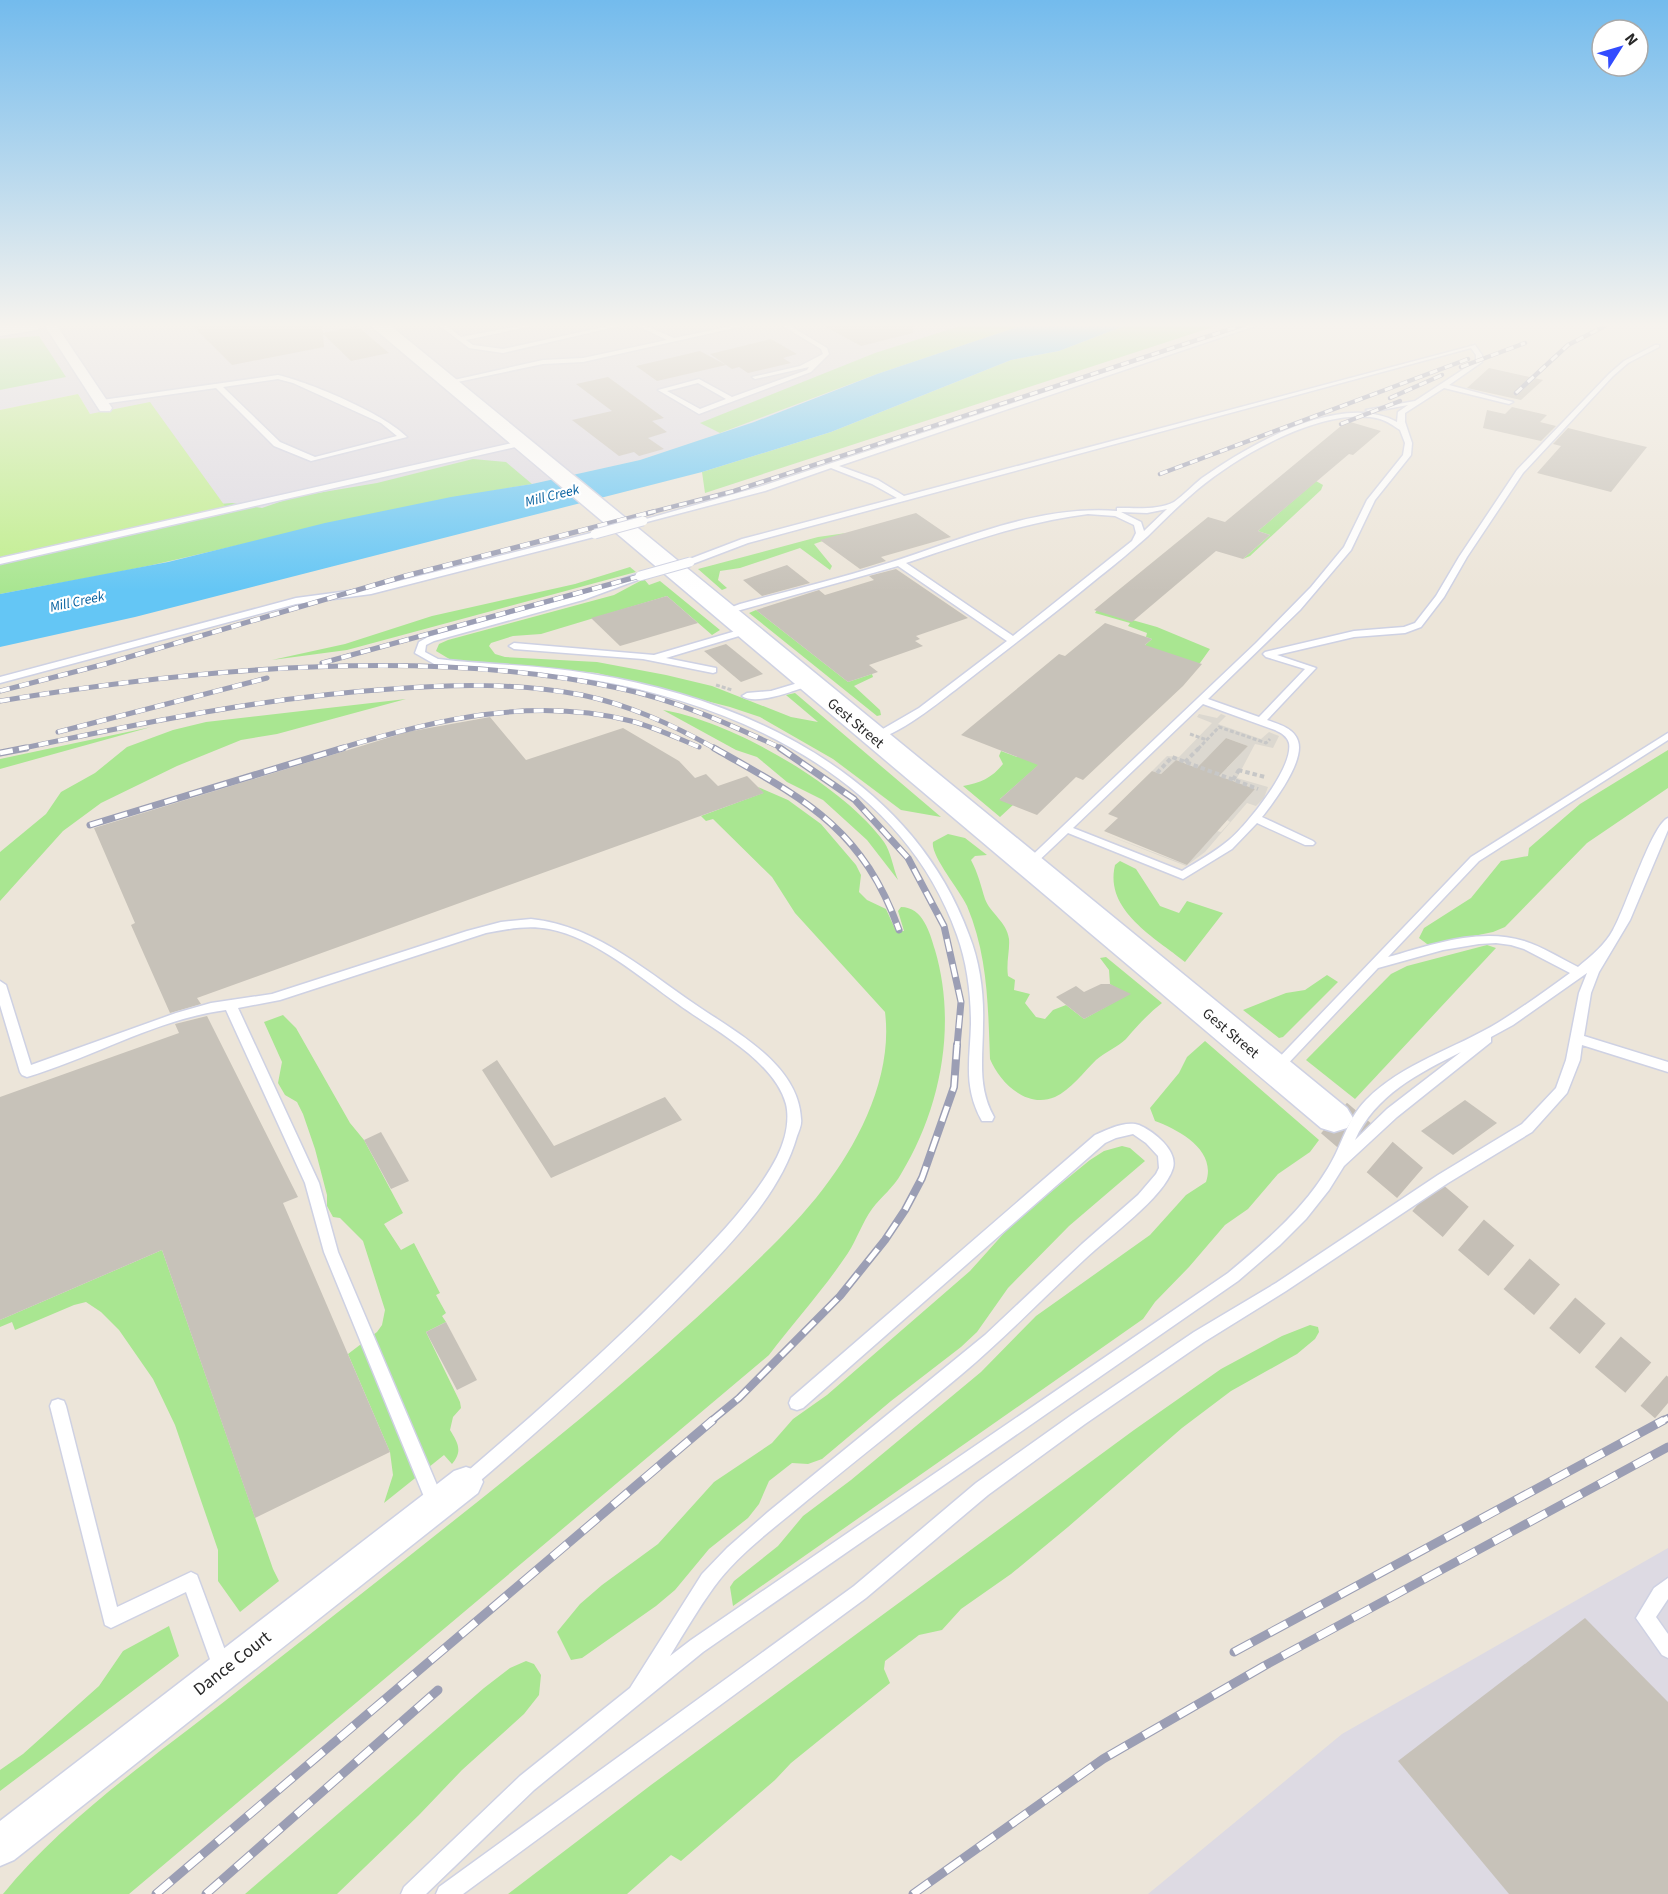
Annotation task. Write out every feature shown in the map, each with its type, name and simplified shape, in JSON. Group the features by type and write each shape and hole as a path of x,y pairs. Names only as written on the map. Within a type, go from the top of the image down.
{"street":[{"name":"Gest Street","path":"487,414 540,459 603,526 723,612 1334,1118"},
{"name":"Dance Court","path":"0,1846 466,1482"}],"lane":[{"path":"247,414 277,444 314,459 404,437 384,421 369,414"},
{"path":"0,680 285,604 360,594 603,526 643,521 762,489 987,414"},
{"path":"987,1117 976,1096 975,979 963,932 946,893 920,852 892,820 859,789 816,757 765,729 678,697 592,677 436,662 420,653 422,644 431,639 580,598 640,576 690,562 734,544 1219,414"},
{"path":"874,737 899,727 1012,640 1133,544 1177,502 1206,479 1249,453 1306,427 1349,414"},
{"path":"1340,416 1369,414"},
{"path":"1377,414 1391,420 1405,430"},
{"path":"1028,865 1293,612 1350,544 1375,494 1408,454 1410,442 1400,419 1401,414"},
{"path":"1268,654 1354,634 1405,630 1418,625 1440,597 1463,557 1520,472 1574,414"},
{"path":"0,561 521,443"},
{"path":"832,466 875,482 904,499"},
{"path":"723,612 900,563 939,548 1036,520 1095,510 1150,511 1177,502"},
{"path":"1095,510 1118,513 1134,521 1140,533 1133,544"},
{"path":"900,563 1012,640"},
{"path":"655,658 746,631"},
{"path":"514,646 655,658 713,670"},
{"path":"1254,649 1311,668 1261,721"},
{"path":"747,696 772,694 808,683"},
{"path":"1067,829 1183,875 1232,843 1273,794 1292,757 1293,741 1284,731 1201,700"},
{"path":"1275,1069 1467,866 1483,852 1668,736"},
{"path":"1255,818 1310,843"},
{"path":"446,1894 860,1592 1001,1475 1151,1369 1281,1287 1443,1179 1527,1128 1562,1090 1577,1039 1585,993 1593,972 1635,900 1668,821"},
{"path":"0,986 27,1072 204,1009 258,1003 489,929 530,923 551,924 592,941 727,1032 769,1068 784,1087 794,1109 794,1132 781,1165 751,1208 701,1263 582,1382 466,1482"},
{"path":"1374,965 1460,944 1493,939 1525,946 1578,972"},
{"path":"411,1894 527,1783 634,1696 784,1584 1233,1277 1295,1221 1335,1169 1361,1114 1372,1103 1435,1059 1509,1022 1578,972 1606,948"},
{"path":"231,1006 312,1183 332,1252 437,1505"},
{"path":"1577,1039 1668,1067"},
{"path":"634,1696 708,1580 722,1565 790,1504 982,1348 1063,1269 1146,1195 1165,1172 1167,1165 1162,1152 1148,1138 1134,1129 1113,1133 1101,1139 797,1403"},
{"path":"58,1407 111,1619 191,1581 223,1670"},
{"path":"1668,1587 1660,1594 1645,1618 1668,1649"}],"path":[{"path":"1185,762 1219,727 1257,740"},
{"path":"1198,737 1207,740"},
{"path":"1157,773 1172,757 1273,794"},
{"path":"1233,780 1239,769 1280,781"}],"shaded area":[{"path":"90,414 774,414 640,460 532,484 247,537"},
{"path":"1199,714 1217,718 1221,714 1226,716 1218,724 1261,739 1269,732 1279,736 1273,748 1255,744 1237,778 1268,787 1264,798 1256,806 1247,803 1205,852 1186,866 1102,833 1187,865 1217,831 1221,832 1230,822 1227,820 1255,789 1176,760 1161,774 1152,771 1167,756 1179,757 1212,723 1197,717","holes":["1226,738 1248,746 1227,768 1205,760"]},
{"path":"1668,1548 1668,1894 1148,1894 1342,1734"}],"green space":[{"path":"0,414 159,414 230,513 0,565"},
{"path":"722,414 770,414 720,433 700,423"},
{"path":"875,414 946,414 705,493 702,472 831,432"},
{"path":"473,459 506,462 532,484 396,510 128,570 0,594 0,554 206,505 232,503 262,508 294,497 377,483"},
{"path":"1316,481 1323,485 1321,490 1250,556 1243,559 1270,535 1258,531"},
{"path":"846,533 814,544 832,566 830,570 800,548 740,568 720,571 718,580 727,588 722,590 698,569 818,537"},
{"path":"630,567 636,572 347,650 272,660 345,644 432,616 575,584"},
{"path":"644,579 649,585 660,581 720,630 712,635 667,596 541,634 513,636 491,643 489,646 495,654 505,657 597,662 666,675 712,686 791,717 818,722 786,695 795,693 941,817 901,810 833,759 760,717 730,707 597,673 451,660 436,651 439,644 448,640 614,595"},
{"path":"756,610 848,682 872,674 873,677 854,686 880,710 881,715 877,716 749,613"},
{"path":"1097,610 1157,627 1210,649 1200,663 1037,740 1152,639 1146,637 1147,633 1128,626 1130,623 1095,613"},
{"path":"406,699 277,734 241,740 177,766 101,803 63,831 0,901 0,852 46,814 61,792 95,773 127,747 173,730 206,722"},
{"path":"663,710 690,716 720,727 784,759 814,778 866,820 884,842 898,880 867,840 823,800 787,782 757,757 736,750"},
{"path":"151,727 0,769 0,759"},
{"path":"1030,747 1050,755 1000,799 1013,805 1000,817 963,786 980,781 994,773 1003,764 999,756 1001,751 1017,757"},
{"path":"1668,750 1668,788 1587,843 1505,927 1493,932 1435,944 1427,944 1419,938 1424,928 1471,898 1501,861 1528,856 1529,848 1580,804"},
{"path":"758,787 788,800 821,824 856,865 861,875 859,892 867,900 886,909 896,931 904,931 898,911 901,907 909,908 920,916 931,936 941,978 945,1007 941,1065 926,1122 901,1174 872,1209 848,1253 769,1355 129,1894 3,1894 52,1841 108,1792 448,1525 640,1368 769,1249 802,1214 837,1170 861,1129 879,1083 886,1036 885,1012 795,913 772,877 713,819 706,821 701,816 763,793"},
{"path":"948,834 965,838 987,855 975,856 971,860 987,904 1008,933 1008,976 1015,980 1014,990 1030,994 1025,1003 1036,1017 1045,1019 1053,1010 1066,1005 1084,1019 1127,995 1110,984 1109,970 1100,958 1106,957 1162,1003 1123,1042 1103,1054 1055,1097 1034,1100 1016,1092 1000,1077 990,1059 986,981 974,925 967,906 933,848 933,842"},
{"path":"1120,861 1136,869 1160,906 1179,913 1187,901 1223,913 1185,962 1147,933 1125,910 1117,896 1114,881 1115,865"},
{"path":"1487,945 1496,948 1355,1099 1306,1060 1391,974 1407,966"},
{"path":"1327,975 1338,982 1283,1037 1279,1038 1243,1010 1286,993 1305,990"},
{"path":"283,1015 296,1028 350,1123 364,1140 403,1213 384,1224 401,1250 414,1243 440,1293 436,1295 446,1313 442,1316 446,1322 426,1332 460,1402 461,1408 453,1417 450,1430 457,1443 457,1455 452,1464 444,1455 384,1503 393,1475 390,1452 348,1354 377,1332 382,1325 385,1310 363,1241 340,1218 333,1217 327,1206 327,1195 315,1149 303,1114 297,1102 285,1095 278,1083 282,1062 264,1022"},
{"path":"1205,1041 1319,1140 1310,1152 1278,1174 1248,1209 1225,1225 1155,1302 1143,1319 733,1606 730,1587 734,1581 778,1546 803,1516 851,1480 981,1372 1036,1316 1150,1235 1186,1195 1206,1182 1208,1171 1201,1151 1185,1136 1155,1121 1150,1108 1179,1073 1187,1057"},
{"path":"1122,1146 1130,1148 1145,1161 1069,1226 1008,1288 977,1332 961,1347 891,1401 822,1459 808,1464 792,1463 769,1481 759,1504 748,1518 709,1549 675,1590 582,1658 571,1660 557,1632 580,1604 658,1544 714,1482 772,1443 793,1419 827,1395 970,1271 1014,1222 1090,1160 1104,1151"},
{"path":"162,1250 279,1581 240,1612 218,1581 218,1550 175,1425 153,1379 119,1330 101,1312 86,1302 15,1330 12,1322 0,1327 0,1320"},
{"path":"1310,1325 1318,1327 1319,1332 1315,1339 1297,1354 1231,1391 1182,1428 1011,1574 961,1609 942,1630 919,1635 885,1661 884,1669 890,1683 791,1763 775,1780 681,1861 671,1855 627,1894 508,1894 651,1785 1134,1430 1221,1369 1282,1336"},
{"path":"169,1626 179,1656 0,1791 0,1770 23,1754 99,1686 123,1651"},
{"path":"526,1661 534,1664 541,1675 539,1695 524,1714 462,1770 337,1894 245,1894 484,1688 510,1668"}],"water":[{"name":"Mill Creek","path":"774,414 875,414 831,432 702,472 135,617 0,647 0,594 168,562 325,523 451,497 532,484 640,460"}],"building":[{"path":"597,414 659,414 664,418 652,421 667,432 648,438 664,449 639,456 634,452 619,456 572,420"},
{"path":"1486,414 1544,414 1547,415 1540,422 1556,426 1541,441 1483,428"},
{"path":"1347,421 1381,431 1353,455 1349,454 1258,531 1270,535 1243,559 1216,551 1132,622 1094,610 1208,517 1225,522"},
{"path":"1568,428 1647,447 1611,492 1537,473 1561,446 1553,444"},
{"path":"916,513 951,537 881,557 886,561 860,569 820,540"},
{"path":"787,565 810,583 762,596 743,580"},
{"path":"896,569 968,618 916,636 920,639 915,641 923,646 869,665 878,672 848,682 756,610 819,590 825,595 874,580 869,576"},
{"path":"667,596 698,623 620,646 591,618"},
{"path":"1105,623 1152,639 1145,645 1202,664 1183,686 1083,780 1076,777 1037,815 999,800 1038,765 961,735 1059,654 1065,656"},
{"path":"726,644 763,674 741,682 704,651"},
{"path":"490,717 526,760 623,728 679,761 695,778 706,774 718,786 747,776 764,793 197,998 201,1004 170,1013 131,925 135,923 94,828 407,732"},
{"path":"1226,738 1248,746 1219,776 1255,789 1187,865 1104,831 1118,818 1108,814 1152,771 1161,774 1176,760 1197,768"},
{"path":"1101,984 1110,984 1131,994 1084,1019 1056,997 1076,986 1084,992"},
{"path":"207,1016 298,1197 283,1203 390,1452 255,1518 162,1250 0,1320 0,1097 179,1033 175,1024"},
{"path":"497,1060 554,1146 665,1097 682,1120 551,1178 482,1070"},
{"path":"1465,1100 1497,1123 1453,1155 1421,1131"},
{"path":"381,1132 409,1181 391,1189 364,1140"},
{"path":"446,1322 477,1380 457,1390 426,1332"},
{"path":"1585,1618 1668,1702 1668,1894 1509,1894 1398,1761"}],"tunnel":[{"path":"1334,1118 1668,1403"}],"railway":[{"path":"648,513 734,491 969,414"},
{"path":"1160,474 1320,414"},
{"path":"1341,424 1366,414"},
{"path":"0,691 105,664 405,576 653,512"},
{"path":"322,663 640,576"},
{"path":"0,701 151,680 230,672 309,667 468,668 544,675 640,693 702,714 783,749"},
{"path":"58,732 267,678"},
{"path":"19,749 158,721 297,698 415,687 463,686 535,688 600,699 651,717 716,749"},
{"path":"338,749 446,721 520,711 594,714 631,721 657,729 699,747"},
{"path":"0,753 26,748"},
{"path":"90,825 343,748"},
{"path":"714,748 776,783 826,819 867,865 884,895 899,930"},
{"path":"780,748 854,799 908,858 944,926 961,1002 957,1046"},
{"path":"711,1421 739,1398 840,1296 885,1240 905,1210 922,1178 954,1087 957,1045"},
{"path":"1664,1420 1668,1418"},
{"path":"156,1894 713,1420"},
{"path":"1234,1652 1664,1420"},
{"path":"913,1894 1103,1759 1264,1666 1668,1447"},
{"path":"206,1894 438,1690"}]}
